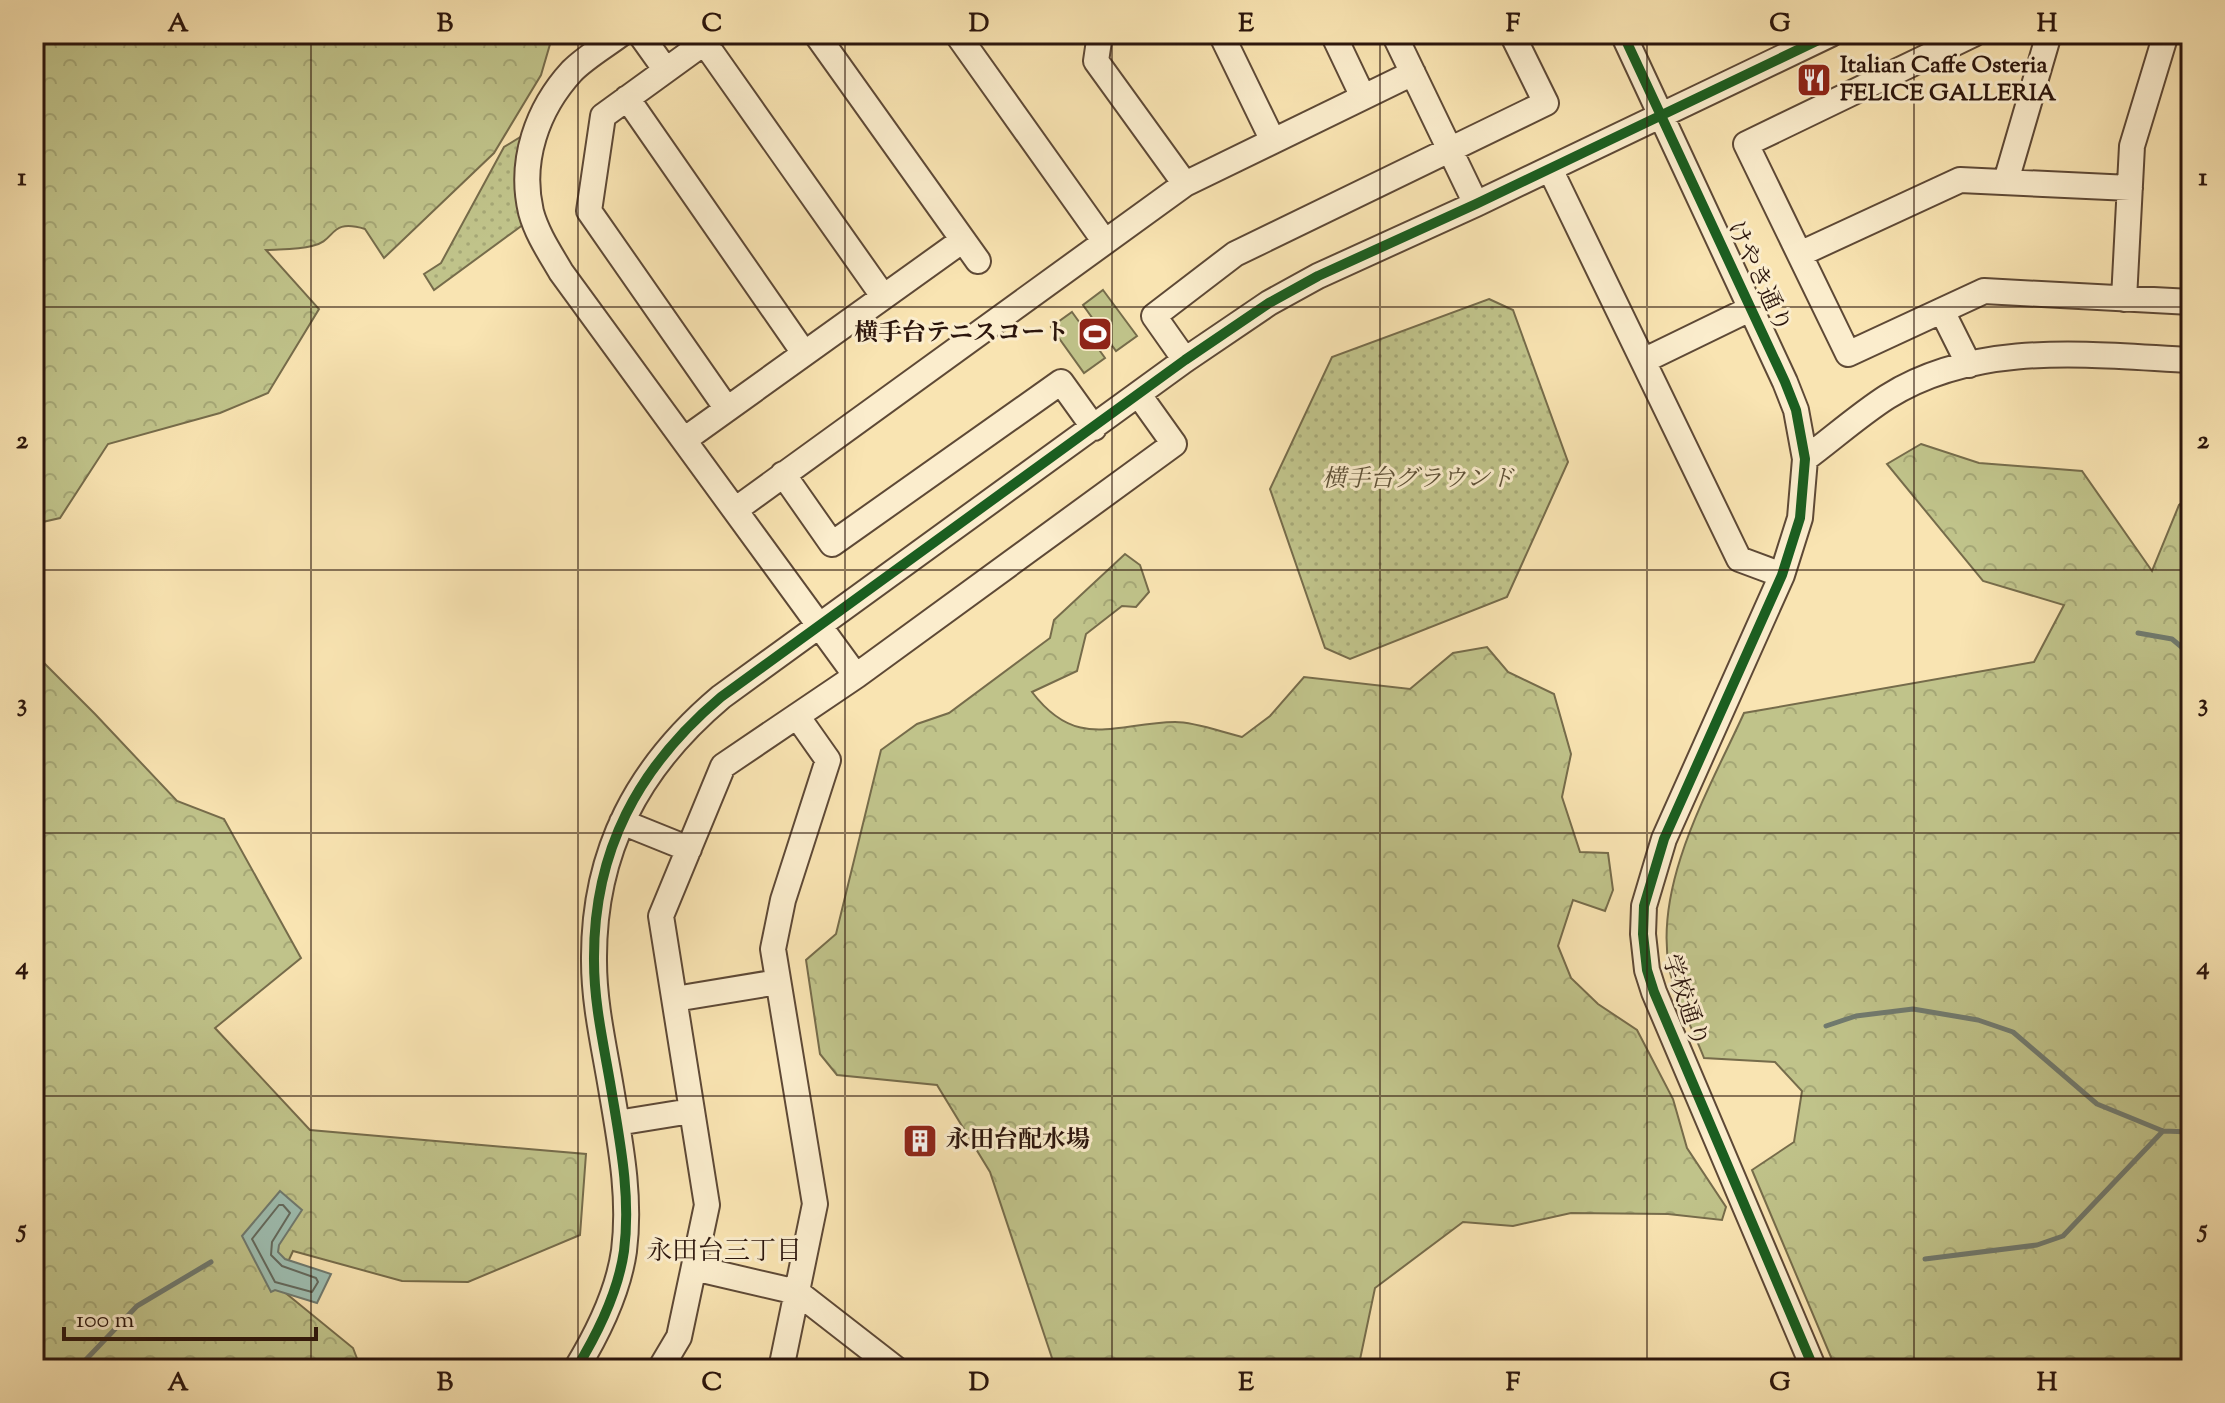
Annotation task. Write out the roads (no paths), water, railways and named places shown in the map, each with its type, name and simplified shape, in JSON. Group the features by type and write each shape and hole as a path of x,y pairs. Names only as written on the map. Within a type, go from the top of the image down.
{"street":[{"path":"621,34 574,69 551,97 537,125 529,155 527,185 532,213 543,242 561,272 856,676"},
{"path":"640,34 665,69"},
{"path":"816,34 978,261"},
{"path":"957,34 1105,242"},
{"path":"1100,34 1096,61 1185,184"},
{"path":"1221,34 1273,141"},
{"path":"1333,34 1363,97"},
{"path":"1394,34 1476,204"},
{"path":"1185,360 1154,316 1235,254 1546,103 1512,34"},
{"name":"けやき通り","path":"1623,34 1752,308 1796,410 1805,459"},
{"path":"576,1369 610,1304 623,1253 627,1214 625,1175 597,1003 594,963 598,898 612,846 635,796 663,752 692,721 1185,360 1269,303 1318,276 1831,34"},
{"path":"1974,34 1746,144 1848,354 1984,291 2191,302"},
{"path":"2124,299 2132,146 2166,34"},
{"path":"2006,181 2041,36"},
{"path":"727,409 589,211 603,116 665,69 710,38 883,296"},
{"path":"735,510 1185,184 1413,73"},
{"path":"627,98 804,353"},
{"path":"1550,169 1739,559 1782,575"},
{"path":"1800,254 1960,180 2130,188"},
{"path":"684,440 963,240"},
{"path":"1643,361 1752,308"},
{"path":"1942,311 1969,365"},
{"path":"1805,459 1888,396 1926,377 1969,365 2048,353 2191,360"},
{"path":"783,474 832,544 1061,382 1094,428"},
{"path":"660,1369 679,1337 707,1205 661,916 723,766 856,676 1174,444 1139,395"},
{"name":"学校通り","path":"1805,459 1800,518 1782,575 1664,839 1644,906 1643,934 1647,970 1654,992 1814,1369"},
{"path":"781,1369 815,1204 773,949 783,900 828,760 797,716"},
{"path":"622,822 689,849"},
{"path":"675,999 778,982"},
{"path":"617,1123 691,1111"},
{"path":"694,1268 797,1292 896,1369"}],"water":[{"path":"280,1191 302,1210 279,1245 278,1252 285,1259 331,1274 317,1303 275,1290 271,1292 242,1236"}],"waterway":[{"path":"34,40 37,34"},
{"path":"2138,633 2172,639 2191,655"},
{"path":"1826,1026 1856,1016 1913,1009 1978,1020 2013,1032 2097,1104 2163,1131 2191,1132"},
{"path":"1925,1259 2037,1245 2063,1236 2163,1131"},
{"path":"77,1369 137,1306 211,1262"}],"place":[{"name":"Italian Caffe Osteria FELICE GALLERIA","path":"1814,80"},
{"name":"横手台テニスコート","path":"1095,334"},
{"name":"永田台配水場","path":"920,1141"}],"district":[{"name":"永田台三丁目","path":"724,1252"}],"park label":[{"name":"横手台グラウンド","path":"1418,480"}]}
